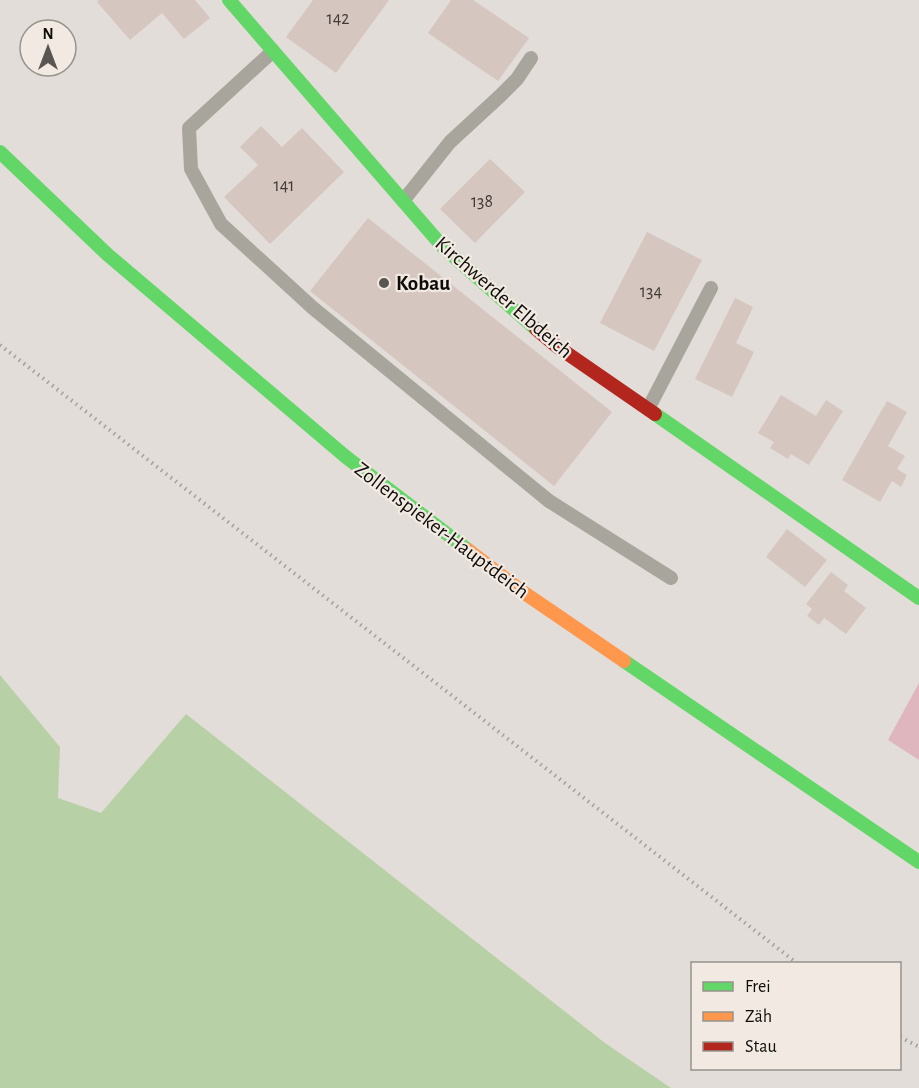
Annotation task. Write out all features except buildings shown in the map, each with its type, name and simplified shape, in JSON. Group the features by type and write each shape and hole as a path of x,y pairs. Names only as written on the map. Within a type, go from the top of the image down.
{"street":[{"name":"Kirchwerder Elbdeich","path":"229,0 443,247 555,345 919,598"},
{"name":"Zollenspieker-Hauptdeich","path":"0,152 108,255 345,457 520,590 919,862"}],"lane":[{"path":"273,51 189,128 191,169 221,224 313,308 549,501 671,578"},
{"path":"403,201 450,142 501,96 517,79 531,58"},
{"path":"648,409 711,288"}],"path":[{"path":"0,345 797,962"},
{"path":"901,1038 919,1047"}],"shaded area":[{"path":"0,675 60,747 58,798 101,813 186,714 605,1043 671,1088 0,1088"},
{"path":"919,683 919,760 888,740"}],"traffic: fast":[{"path":"229,0 443,247 536,329"},
{"path":"0,152 108,255 346,457 468,550"},
{"path":"655,414 919,598"},
{"path":"624,661 919,862"}],"traffic: slow":[{"path":"468,550 520,590 624,661"}],"traffic: jam":[{"path":"536,329 555,345 655,414"}],"place":[{"name":"Kobau","path":"384,283"}]}
